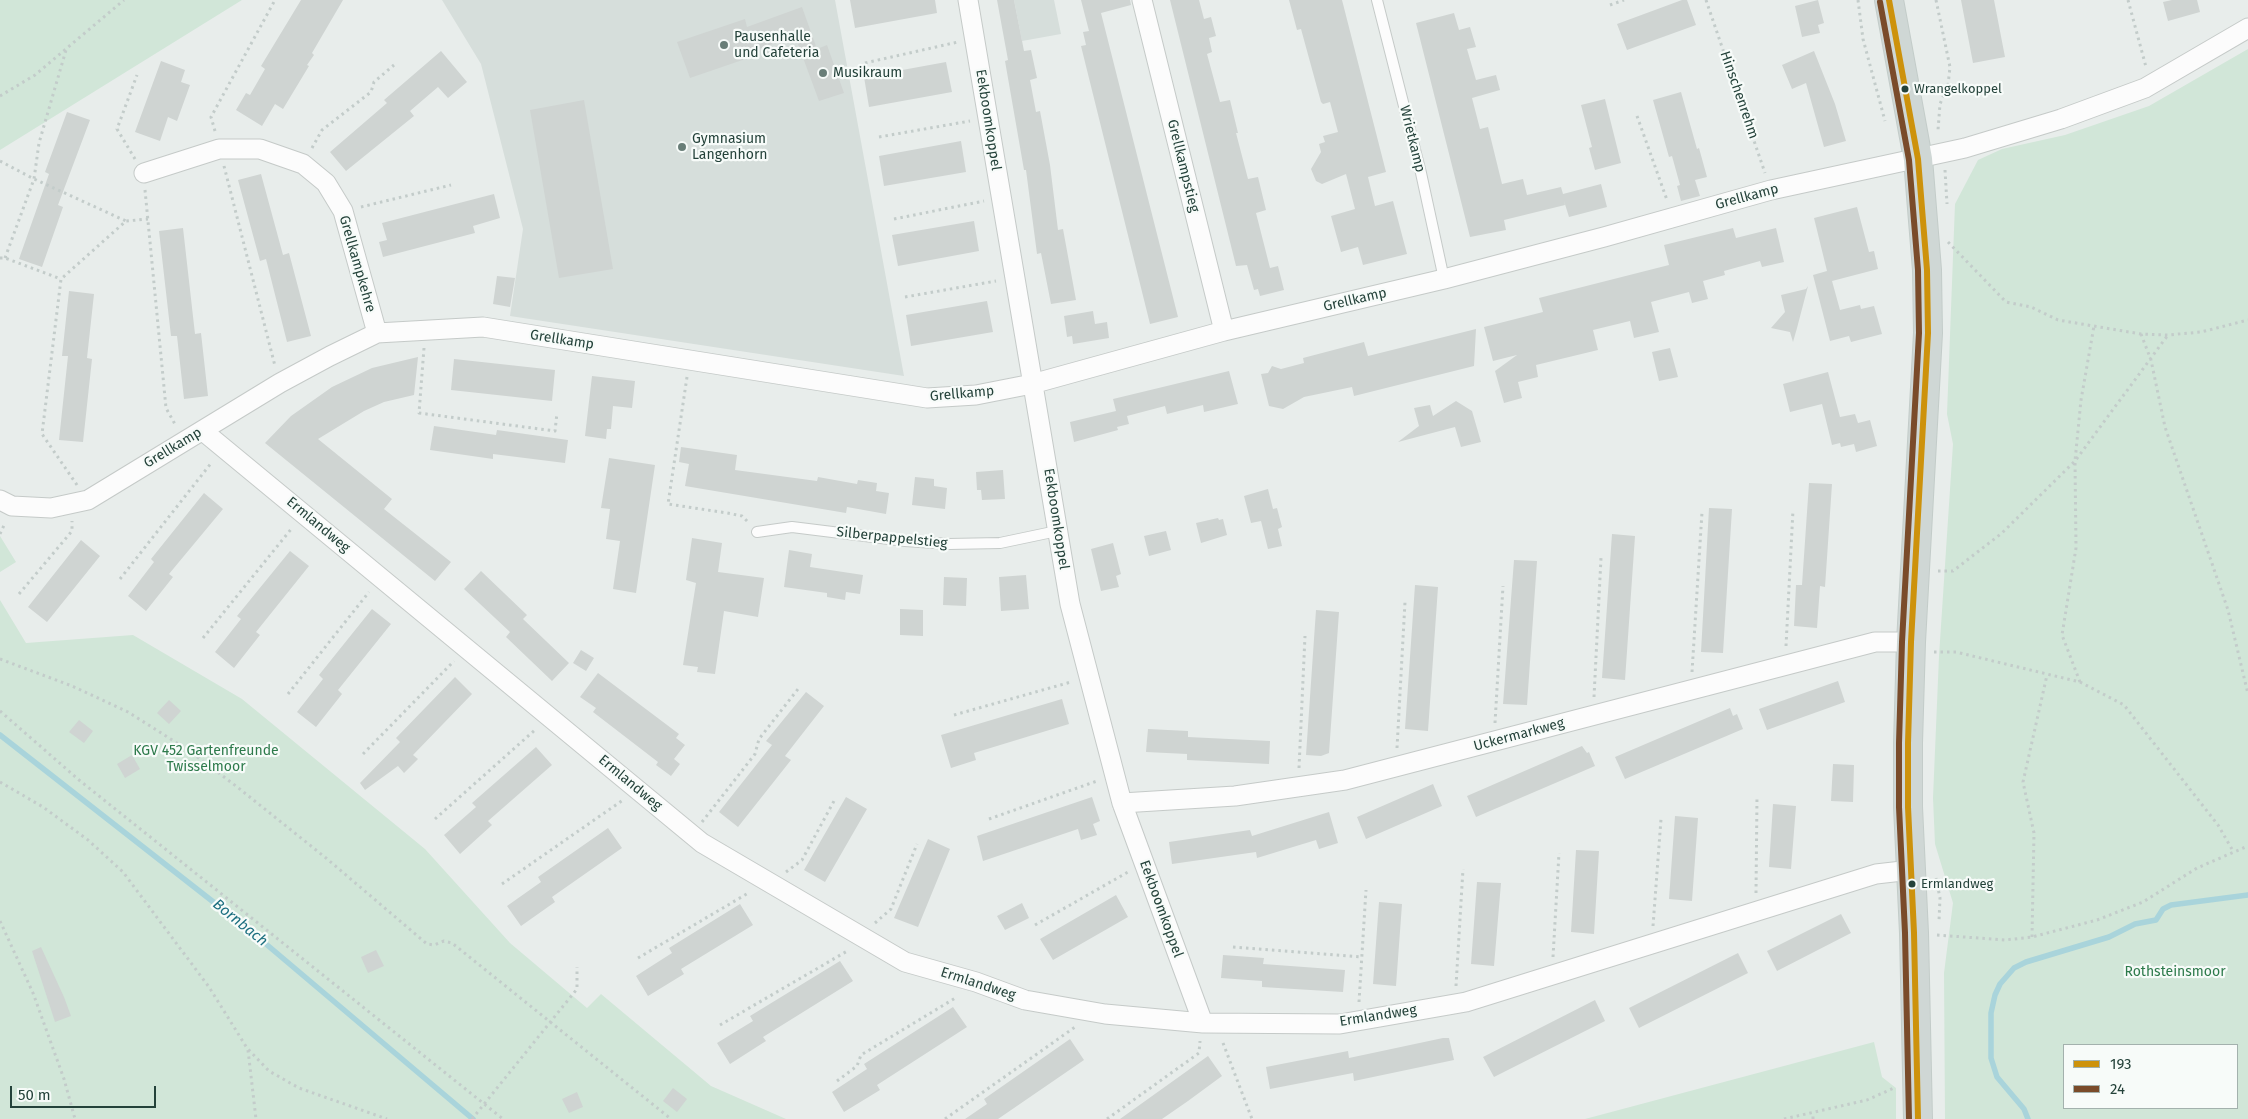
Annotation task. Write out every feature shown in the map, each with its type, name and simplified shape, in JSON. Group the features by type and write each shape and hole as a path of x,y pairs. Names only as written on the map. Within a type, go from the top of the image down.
{"main road":[{"path":"1889,0 1930,157 1928,333 1920,647 1908,807 1923,871 1930,937 1918,1073 1918,1119"}],"street":[{"name":"Eekboomkoppel","path":"968,0 1070,604 1122,803 1203,1023"},
{"name":"Grellkampstieg","path":"1142,0 1224,331"},
{"path":"1930,157 2062,118 2151,85 2248,28"},
{"name":"Grellkampkehre","path":"144,174 219,149 260,149 303,164 326,183 342,212 377,333"},
{"name":"Grellkamp","path":"0,500 12,506 51,508 81,501 280,384 330,356 377,333 483,327 927,398 976,395 1032,384 1224,331 1444,279 1771,190 1930,157"},
{"name":"Ermlandweg","path":"203,431 702,843 905,962 976,982 1025,1000 1094,1012 1203,1023 1340,1024 1455,1004 1876,874 1923,871"},
{"name":"Uckermarkweg","path":"1122,803 1235,796 1345,780 1875,642 1920,647"}],"lane":[{"name":"Wrietkamp","path":"1376,0 1420,173 1444,279"},
{"name":"Silberpappelstieg","path":"757,532 792,527 906,541 949,544 1000,542 1057,532"}],"path":[{"path":"0,96 35,75 124,0"},
{"path":"275,0 211,117 280,384"},
{"path":"1610,5 1624,0"},
{"name":"Hinschenrehm","path":"1706,0 1771,190"},
{"path":"1858,0 1863,39 1886,122"},
{"path":"1936,0 1950,67 1948,85 1940,104 1938,130 1930,157 1947,211"},
{"path":"2128,0 2151,85"},
{"path":"866,62 975,38"},
{"path":"5,258 34,180 39,143 66,50"},
{"path":"303,164 322,130 371,92 374,82 394,65"},
{"path":"136,75 117,129 144,174 166,408 184,442"},
{"path":"1637,116 1674,217"},
{"path":"879,137 988,118"},
{"path":"0,161 34,180 126,221 148,219"},
{"path":"342,212 451,185"},
{"path":"894,219 1001,198"},
{"path":"20,594 72,531 81,501 42,434 61,279 126,221"},
{"path":"1947,249 1947,240 2006,302 2031,306 2058,320 2141,334 2168,335 2200,332 2248,320"},
{"path":"0,258 5,258 61,279"},
{"path":"905,296 1014,278"},
{"path":"2080,682 2062,635 2076,548 2075,461 2081,400 2094,326"},
{"path":"426,330 418,413 555,431 557,412"},
{"path":"2141,334 2151,360 2165,427 2228,610 2248,694"},
{"path":"1935,580 1935,571 1953,570 2002,533 2075,461 2168,335"},
{"path":"690,359 668,504 742,516 757,532"},
{"path":"120,579 224,448"},
{"path":"1785,665 1793,510"},
{"path":"1691,690 1702,512"},
{"path":"203,638 304,514"},
{"path":"1593,715 1601,558"},
{"path":"288,694 380,577"},
{"path":"1494,741 1503,586"},
{"path":"1396,767 1405,602"},
{"path":"1298,787 1305,636"},
{"path":"1920,647 1956,652 2080,682 2124,705 2218,825 2234,851"},
{"path":"363,754 467,648"},
{"path":"0,660 11,662 72,686 128,712 188,750 318,852 427,944 444,941 452,943 671,1119"},
{"path":"2032,937 2034,833 2023,782 2047,675"},
{"path":"954,715 1072,682 1090,685"},
{"path":"692,834 755,754 759,739 798,689"},
{"path":"0,711 78,780 503,1119"},
{"path":"436,818 550,717"},
{"path":"989,819 1114,775"},
{"path":"0,782 43,807 88,840 123,872 208,987 247,1048 268,1071 299,1088 387,1119"},
{"path":"502,884 638,790"},
{"path":"1756,911 1758,796"},
{"path":"638,958 770,883 802,860 834,801"},
{"path":"1652,944 1661,819"},
{"path":"720,1025 864,938 891,909 917,844"},
{"path":"1923,871 1940,898 1930,937 2005,940 2032,937 2096,920 2143,902 2197,868 2248,846"},
{"path":"1552,975 1560,852"},
{"path":"1035,925 1144,863"},
{"path":"1455,1004 1463,869"},
{"path":"1358,1020 1366,890"},
{"path":"0,921 33,994 64,1079 75,1119"},
{"path":"1233,947 1362,956"},
{"path":"472,1119 578,989 577,967"},
{"path":"837,1081 857,1066 861,1055 956,997 976,982"},
{"path":"945,1119 1073,1030 1094,1012"},
{"path":"1107,1119 1199,1053 1203,1023"},
{"path":"1203,1023 1223,1043 1252,1119"},
{"path":"247,1048 256,1119"},
{"path":"1784,1119 1866,1100 1893,1088 1918,1073"},
{"path":"1813,1113 1813,1119"}],"shaded area":[{"name":"Gymnasium Langenhorn","path":"442,0 835,0 904,376 510,316 523,229 481,64"},
{"path":"1014,0 1054,0 1061,34 1022,41"}],"green space":[{"path":"0,0 242,0 0,150"},
{"name":"Rothsteinsmoor","path":"2248,49 2248,1119 1945,1119 1944,973 1953,903 1935,844 1933,798 1939,656 1953,444 1947,414 1955,204 1978,160 2002,149 2065,135 2149,106"},
{"path":"0,536 16,562 0,572"},
{"name":"KGV 452 Gartenfreunde Twisselmoor","path":"0,600 26,643 133,635 242,699 425,849 510,943 587,1008 601,994 711,1086 786,1119 0,1119"},
{"path":"1874,1042 1882,1077 1896,1088 1896,1119 1585,1119"}],"building":[{"path":"301,0 343,0 312,53 314,55 307,65 309,66 283,109 275,104 262,126 236,110 246,93 250,95 265,69 261,66"},
{"path":"850,0 935,0 937,13 855,28"},
{"path":"997,0 1014,0 1024,51 1031,50 1037,78 1030,80 1036,112 1040,111 1050,165 1058,230 1063,229 1076,300 1051,304 1041,253 1037,254 1026,170 1024,170 1005,61 1008,60"},
{"path":"1081,0 1130,0 1131,5 1101,13 1178,317 1150,324 1081,46 1086,45 1083,32 1089,31"},
{"path":"1170,0 1199,0 1204,19 1211,17 1216,36 1209,38 1212,52 1207,54 1220,102 1230,100 1248,179 1258,177 1266,210 1256,213 1270,268 1278,266 1284,290 1260,296 1258,289 1254,290 1247,265 1236,266"},
{"path":"1289,0 1342,0 1386,172 1368,177 1375,206 1393,201 1407,254 1363,265 1358,247 1341,252 1331,216 1355,209 1346,174 1322,184 1316,181 1311,169 1321,152 1319,144 1325,142 1323,136 1338,132 1330,102 1323,104 1321,102 1301,29 1297,30"},
{"path":"1682,0 1687,0 1696,25 1627,50 1617,24"},
{"path":"1818,0 1824,23 1818,25 1820,33 1802,37 1795,6"},
{"path":"1961,0 1994,0 2005,57 1973,63"},
{"path":"2197,0 2200,12 2168,21 2163,2"},
{"name":"Pausenhalle und Cafeteria","path":"802,7 817,49 827,45 844,93 819,101 795,36 756,50 757,55 690,78 677,42 745,19 747,27"},
{"path":"1454,13 1459,30 1470,27 1476,47 1467,49 1476,80 1496,75 1500,90 1472,98 1480,129 1488,127 1502,184 1523,179 1527,195 1561,187 1563,194 1601,184 1607,207 1569,217 1564,201 1565,205 1504,220 1506,230 1470,237 1416,23"},
{"path":"441,51 467,82 448,98 438,87 410,111 414,116 346,171 330,152 387,103 384,100"},
{"path":"1814,51 1835,104 1846,141 1824,147 1806,83 1792,89 1782,65"},
{"path":"161,61 185,70 181,82 190,85 177,121 168,117 160,141 135,132"},
{"path":"946,62 952,92 869,107 864,77"},
{"path":"1681,92 1707,177 1695,180 1700,196 1681,201 1677,186 1680,185 1672,156 1669,157 1653,100"},
{"path":"1605,99 1621,163 1595,170 1589,148 1592,147 1581,105"},
{"path":"584,100 613,269 559,278 530,110"},
{"path":"67,112 90,120 58,205 63,207 42,267 19,259 49,174 45,172"},
{"path":"961,141 966,172 884,186 879,156"},
{"path":"261,174 283,255 289,253 311,336 287,342 266,259 260,261 238,180"},
{"path":"494,194 500,218 473,226 475,233 383,257 379,242 387,240 382,223"},
{"path":"1857,207 1869,252 1874,251 1878,269 1832,281 1840,310 1860,305 1861,309 1874,306 1882,334 1851,342 1849,336 1830,341 1813,275 1827,271 1814,218"},
{"path":"974,221 979,251 898,266 892,235"},
{"path":"183,228 195,334 201,333 208,396 184,399 177,336 171,336 159,231"},
{"path":"1733,228 1736,238 1776,228 1784,262 1762,267 1760,261 1724,271 1725,275 1703,281 1708,299 1692,303 1689,292 1651,302 1659,332 1634,338 1630,321 1593,330 1598,350 1536,365 1538,377 1518,382 1522,398 1504,403 1495,371 1517,355 1493,361 1484,327 1543,312 1539,298 1669,265 1664,245"},
{"path":"497,276 515,278 510,307 493,304"},
{"path":"1808,286 1793,342 1790,332 1771,328 1785,312 1781,295 1806,289"},
{"path":"69,291 94,294 87,358 92,359 83,442 59,440 68,356 62,356"},
{"path":"987,301 993,332 911,346 906,315"},
{"path":"1093,311 1095,324 1107,322 1109,338 1073,344 1072,336 1067,337 1064,316"},
{"path":"1476,329 1474,366 1354,396 1352,387 1304,397 1283,409 1269,406 1261,374 1268,373 1272,366 1281,369 1304,363 1303,358 1364,342 1368,356"},
{"path":"1670,348 1678,377 1659,381 1652,352"},
{"path":"418,357 414,395 384,402 364,411 318,439 392,499 384,509 451,562 435,581 265,443 291,416 332,387 372,368"},
{"path":"454,359 555,370 552,401 451,390"},
{"path":"1229,371 1238,404 1204,412 1203,405 1167,414 1165,406 1127,416 1129,424 1117,427 1118,430 1074,442 1070,422 1116,411 1113,399"},
{"path":"1828,372 1840,417 1855,414 1858,423 1870,420 1877,446 1856,452 1854,444 1841,447 1840,443 1832,445 1822,404 1790,412 1783,384"},
{"path":"592,376 635,381 632,408 613,406 611,429 607,429 606,439 585,436"},
{"path":"1456,401 1472,411 1481,442 1461,447 1455,427 1398,442 1419,426 1414,408 1430,405 1433,416"},
{"path":"434,426 496,435 497,430 568,440 565,463 493,454 493,459 430,450"},
{"path":"681,447 737,455 735,470 817,481 818,477 857,484 858,480 877,483 876,491 889,493 886,514 847,507 846,513 685,486 689,464 679,462"},
{"path":"609,458 655,465 636,593 613,589 620,541 606,539 610,509 601,508"},
{"path":"1003,470 1005,499 982,500 981,490 977,490 976,472"},
{"path":"915,477 934,479 934,486 947,488 945,509 912,505"},
{"path":"1809,483 1832,484 1825,587 1820,586 1817,628 1794,626 1796,585 1802,585"},
{"path":"1268,489 1273,509 1277,508 1282,527 1278,529 1282,546 1268,549 1261,521 1251,523 1244,496"},
{"path":"204,493 223,509 169,574 173,577 146,611 128,596 154,562 151,559"},
{"path":"1709,508 1732,509 1723,653 1701,652"},
{"path":"1218,518 1219,520 1223,519 1227,535 1201,543 1196,523"},
{"path":"1166,531 1171,550 1149,556 1144,536"},
{"path":"1612,534 1635,536 1625,680 1602,678"},
{"path":"692,538 722,543 718,572 764,578 758,617 724,611 715,674 697,672 698,667 683,665 696,583 686,580"},
{"path":"81,540 100,556 47,622 28,607"},
{"path":"1113,543 1121,574 1116,576 1119,587 1101,591 1091,549"},
{"path":"789,550 812,554 810,567 863,575 860,594 846,592 845,600 827,597 827,593 784,587"},
{"path":"290,551 309,566 256,632 260,635 234,668 215,652 241,619 237,616"},
{"path":"1514,560 1537,561 1527,705 1503,704"},
{"path":"481,571 527,615 523,619 569,663 552,681 506,637 510,632 464,589"},
{"path":"1026,575 1029,609 1001,611 999,577"},
{"path":"944,577 967,578 966,606 943,605"},
{"path":"1415,585 1438,587 1428,731 1405,729"},
{"path":"372,609 391,624 338,690 342,694 316,727 297,712 323,679 319,675"},
{"path":"900,609 923,610 923,636 900,635"},
{"path":"1316,610 1339,612 1329,753 1321,756 1306,755"},
{"path":"581,650 594,658 586,671 573,663"},
{"path":"598,673 679,734 676,738 685,745 674,759 680,764 671,776 656,765 658,762 593,712 596,708 580,697"},
{"path":"455,677 472,694 413,755 418,759 404,773 398,766 365,790 360,783 400,742 396,738"},
{"path":"1838,681 1845,702 1767,730 1759,709"},
{"path":"806,692 824,706 785,756 791,760 738,827 719,812 772,745 766,741"},
{"path":"1062,699 1069,724 974,753 976,760 951,768 941,735"},
{"path":"169,700 181,711 169,724 157,713"},
{"path":"1730,708 1733,716 1737,714 1743,729 1625,779 1615,757"},
{"path":"79,720 93,731 84,743 69,732"},
{"path":"1148,729 1188,731 1188,737 1270,741 1269,764 1187,760 1187,754 1146,752"},
{"path":"1582,746 1587,753 1589,752 1595,766 1476,817 1467,796"},
{"path":"536,747 552,765 488,821 492,825 460,854 444,835 476,807 472,803"},
{"path":"132,755 140,769 125,778 117,764"},
{"path":"1833,764 1854,765 1853,802 1831,801"},
{"path":"1433,784 1442,806 1366,839 1357,817"},
{"path":"846,797 867,809 825,882 804,870"},
{"path":"1092,797 1100,821 1093,824 1097,835 1081,840 1078,829 983,861 977,836"},
{"path":"1773,804 1796,806 1791,869 1769,867"},
{"path":"1329,812 1338,843 1319,849 1316,840 1257,858 1256,852 1172,864 1169,842 1250,830 1252,836"},
{"path":"1675,816 1698,818 1692,901 1669,899"},
{"path":"608,828 622,848 552,897 555,902 521,926 507,906 541,882 538,877"},
{"path":"928,839 950,849 918,927 894,918"},
{"path":"1576,850 1599,851 1594,934 1571,932"},
{"path":"1477,882 1501,883 1494,966 1471,964"},
{"path":"1116,895 1128,917 1053,960 1040,939"},
{"path":"1379,902 1402,904 1396,986 1373,984"},
{"path":"1022,903 1029,918 1005,930 997,916"},
{"path":"740,904 753,925 681,969 684,974 648,996 636,976 672,953 669,948"},
{"path":"1841,914 1851,933 1777,971 1767,951"},
{"path":"41,947 71,1016 55,1022 32,951"},
{"path":"376,950 384,966 368,973 361,957"},
{"path":"1738,953 1748,973 1639,1028 1629,1008"},
{"path":"1223,955 1264,958 1263,964 1345,970 1343,992 1262,987 1262,981 1221,978"},
{"path":"840,961 853,981 763,1037 766,1041 730,1064 717,1043 753,1021 750,1016"},
{"path":"1595,1000 1605,1021 1494,1077 1483,1057"},
{"path":"953,1007 967,1027 877,1085 880,1090 844,1112 832,1092 867,1069 864,1064"},
{"path":"1449,1038 1454,1060 1354,1081 1353,1073 1270,1089 1266,1067 1348,1051 1349,1058"},
{"path":"1070,1039 1084,1060 998,1119 965,1119 987,1104 984,1099"},
{"path":"1208,1056 1222,1076 1188,1101 1162,1119 1120,1119"},
{"path":"673,1088 687,1099 677,1112 663,1101"},
{"path":"577,1092 583,1107 569,1113 562,1099"}],"waterway":[{"name":"Bornbach","path":"0,735 253,933 473,1119"},
{"path":"2028,1119 2024,1109 1997,1077 1991,1058 1991,1013 1995,995 2000,984 2014,968 2026,962 2109,937 2135,924 2156,920 2163,909 2171,905 2248,895"}],"transit line":[{"name":"193","path":"1889,0 1918,159 1927,270 1928,333 1911,642 1908,743 1908,807 1914,933 1918,1119"},
{"name":"24","path":"1880,2 1909,160 1918,270 1919,333 1902,642 1899,743 1899,807 1905,933 1909,1119"}],"place":[{"name":"Pausenhalle und Cafeteria","path":"724,45"},
{"name":"Musikraum","path":"823,73"},
{"name":"Wrangelkoppel","path":"1905,89"},
{"name":"Gymnasium Langenhorn","path":"682,147"},
{"name":"Ermlandweg","path":"1912,884"}]}
